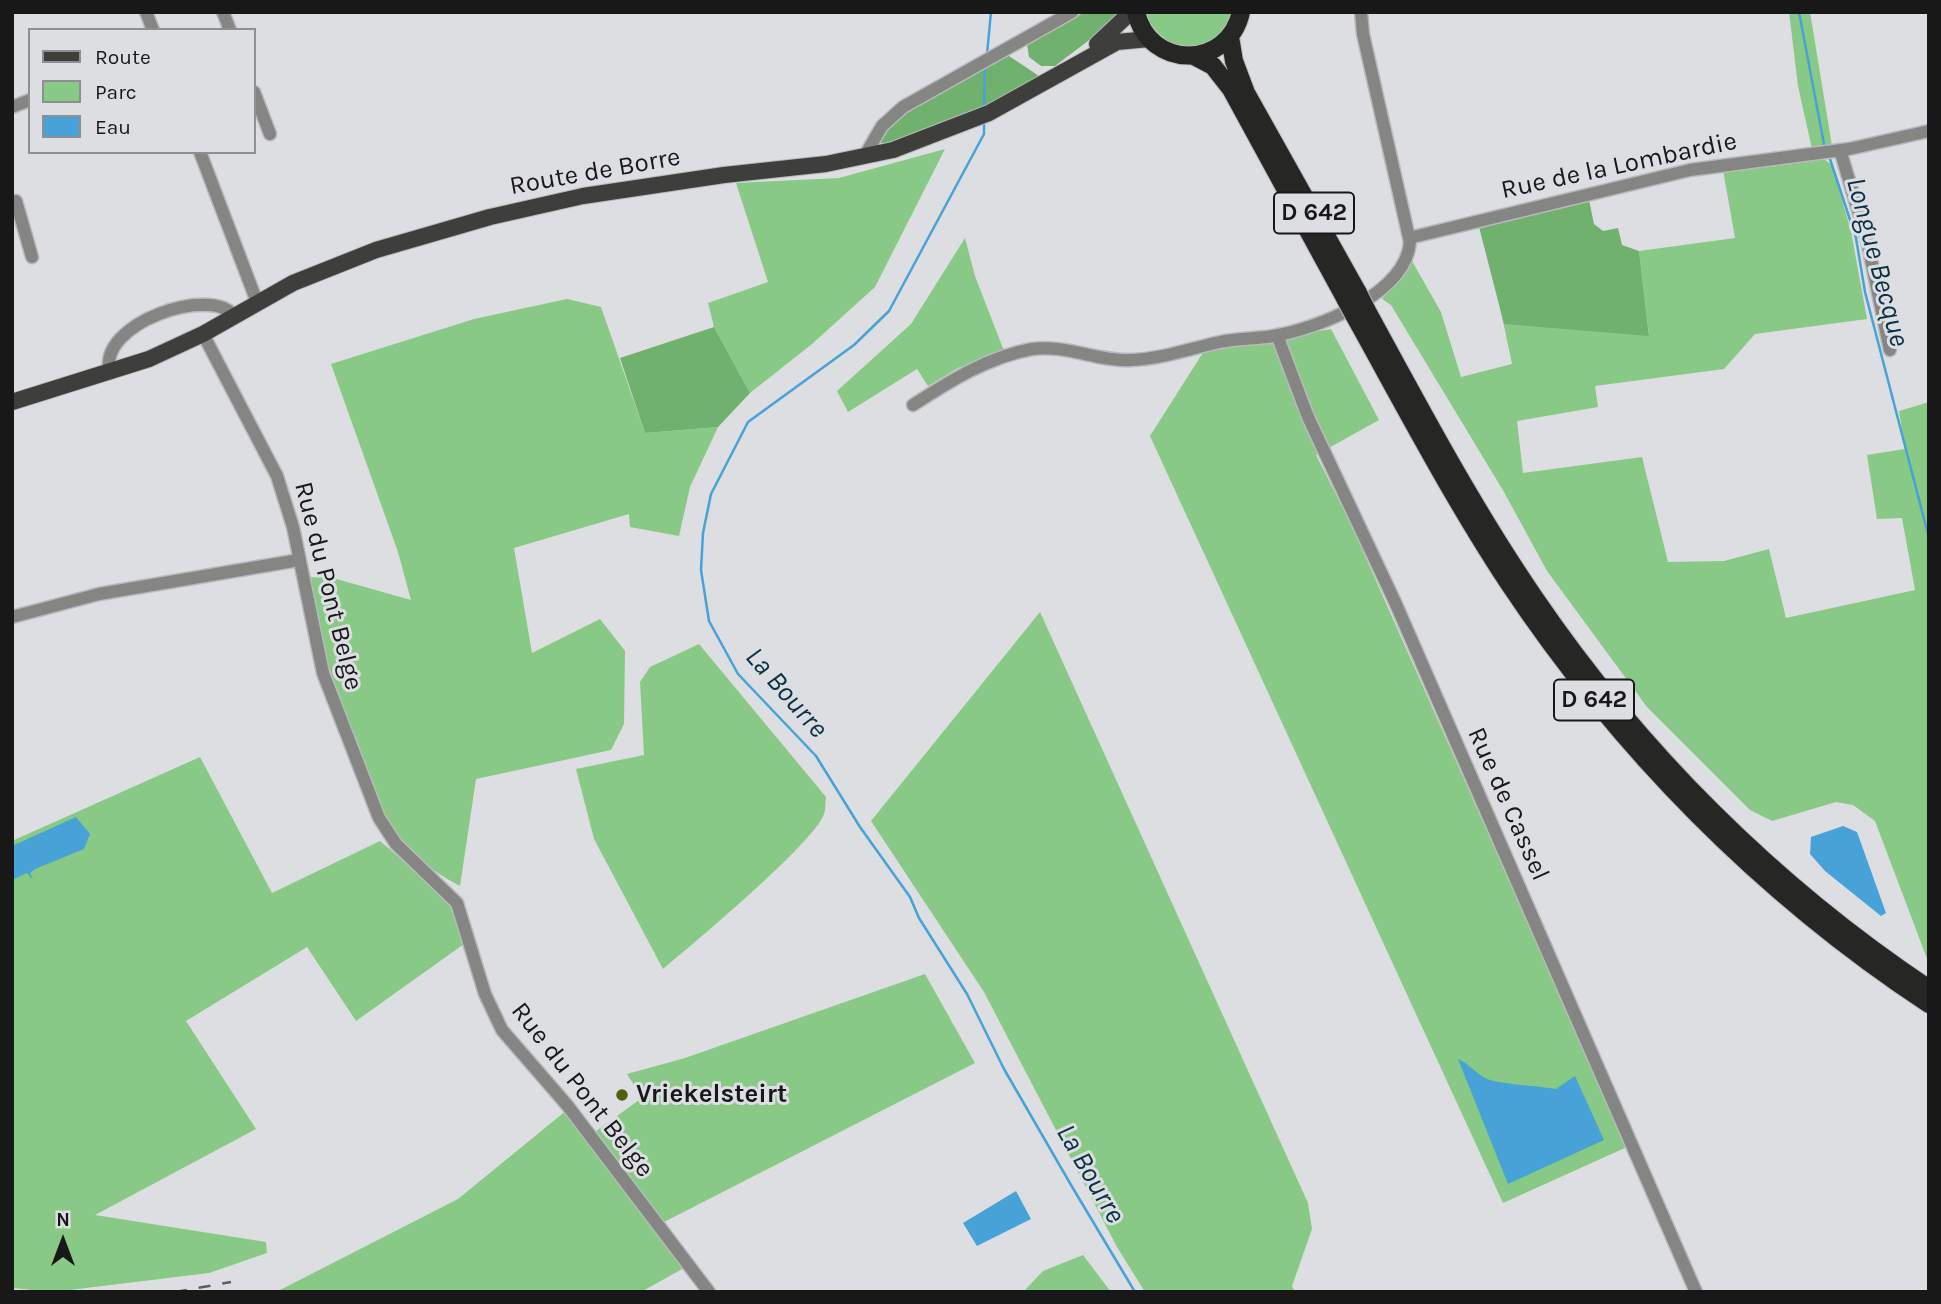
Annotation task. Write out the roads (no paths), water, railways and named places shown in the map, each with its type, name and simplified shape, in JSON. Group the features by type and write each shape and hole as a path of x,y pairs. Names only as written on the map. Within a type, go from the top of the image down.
{"highway":[{"path":"1136,12 1149,39 1167,52 1194,56 1213,50 1230,37 1241,12"},
{"name":"D 642","path":"1230,37 1234,61 1249,99 1439,467 1507,580 1568,666 1682,800 1752,867 1846,946 1929,1004"},
{"name":"D 642","path":"1194,56 1213,66 1231,89 1506,554 1554,626 1608,697 1678,776 1752,849 1833,919 1929,989"}],"main road":[{"path":"1065,68 1114,30 1130,12"},
{"path":"1065,68 1117,42 1149,39"},
{"name":"Route de Borre","path":"12,402 149,359 203,334 257,302 342,262 501,214 603,193 864,157 914,144 982,116 1065,68"}],"street":[{"path":"864,157 879,131 897,111 1072,12"},
{"path":"913,405 954,377 1029,350 1055,349 1133,360 1231,340 1277,335 1326,319 1380,292 1407,253 1409,239 1363,34 1362,12"},
{"path":"256,97 270,134"},
{"name":"Rue de la Lombardie","path":"1409,239 1690,170 1840,150 1929,131"},
{"path":"1840,150 1867,240 1890,350"},
{"path":"201,154 257,302"},
{"path":"16,201 32,257"},
{"path":"12,237 26,234"},
{"path":"110,373 108,359 116,342 155,316 179,309 217,305 227,308 234,316"},
{"name":"Rue du Pont Belge","path":"203,334 273,466 284,495 323,673 369,797 383,826 401,849 457,902 485,994 502,1030 567,1105 709,1292"},
{"name":"Rue de Cassel","path":"1277,335 1308,417 1395,602 1696,1292"},
{"path":"12,617 107,592 299,560"}],"water":[{"path":"76,817 90,834 84,849 35,869 30,873 33,880 27,873 12,880 12,846"},
{"path":"1843,826 1857,832 1886,913 1881,916 1825,871 1810,854 1811,837"},
{"path":"1458,1059 1485,1078 1507,1083 1556,1089 1575,1076 1604,1140 1508,1184"},
{"path":"1016,1191 1031,1219 977,1246 963,1223"}],"waterway":[{"name":"La Bourre","path":"987,54 991,12"},
{"name":"Longue Becque","path":"1799,12 1824,144"},
{"name":"La Bourre","path":"984,110 985,68"},
{"name":"La Bourre","path":"984,120 984,134 889,311 854,345 748,422 711,494 703,533 701,570 709,621 738,674 816,756 860,827 910,897 919,918 967,994 1004,1069 1135,1292"},
{"name":"Longue Becque","path":"1830,159 1856,238 1865,292 1929,538"}],"railway":[{"path":"175,1292 231,1282"}],"place":[{"name":"Vriekelsteirt","path":"622,1095"}]}
